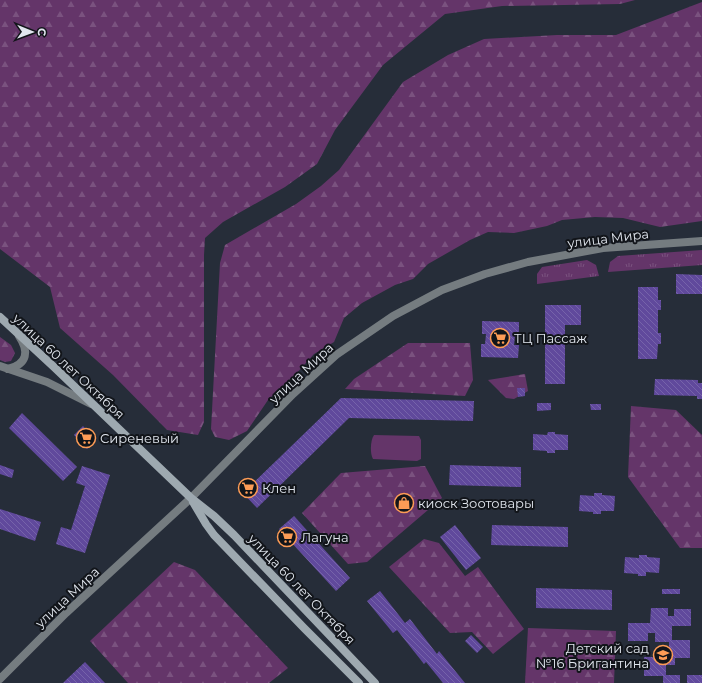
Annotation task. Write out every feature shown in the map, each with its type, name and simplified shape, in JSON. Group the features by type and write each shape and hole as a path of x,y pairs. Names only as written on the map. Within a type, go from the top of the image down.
{"main road":[{"name":"улица 60 лет Октября","path":"0,317 191,498 214,516 234,535 375,683"},
{"name":"улица 60 лет Октября","path":"191,498 214,535 359,683"},
{"path":"304,628 314,618"}],"street":[{"name":"улица Мира","path":"0,679 66,613 191,498 293,394 336,355 393,316 442,290 485,274 528,262 603,248 702,241"},
{"path":"4,367 16,367 22,362 25,354 25,345 16,332"},
{"path":"4,367 47,382 95,406"},
{"path":"47,382 57,380 58,374 54,367"}],"green space":[{"path":"0,0 635,0 620,4 502,6 445,14 383,65 335,130 317,164 285,187 223,222 205,238 204,422 198,435 167,430 113,375 60,328 50,287 0,249"},
{"path":"702,2 702,221 660,227 623,218 595,217 562,220 547,226 514,233 488,232 470,240 428,264 413,279 395,285 362,303 344,318 334,342 314,354 295,375 268,400 247,431 229,440 215,437 211,429 220,263 225,245 296,204 321,186 339,170 403,82 448,55 484,39 557,35 616,35"},
{"path":"702,250 702,265 608,272 610,262 618,256"},
{"path":"587,260 596,265 599,276 537,284 537,274 542,267"},
{"path":"0,337 11,345 15,353 11,361 5,362 0,360"},
{"path":"408,343 470,343 473,380 465,396 345,389 354,379"},
{"path":"525,374 528,391 514,399 506,398 488,380"},
{"path":"631,406 676,410 702,435 702,548 680,548 628,477"},
{"path":"374,435 419,436 421,440 421,459 417,461 373,459 371,447"},
{"path":"425,466 442,498 367,562 348,564 302,513 341,473"},
{"path":"424,539 439,543 465,576 478,567 524,629 493,654 472,632 450,633 389,567"},
{"path":"174,562 195,570 288,668 269,683 128,683 90,641"},
{"path":"528,628 616,631 614,683 525,683"}],"building":[{"path":"676,274 702,275 702,294 676,294"},
{"path":"638,287 658,287 658,300 661,300 661,310 658,310 658,333 661,333 661,344 658,344 657,359 638,359"},
{"path":"545,305 581,305 581,325 565,325 565,384 545,384"},
{"path":"482,321 519,322 519,335 515,335 514,345 519,345 518,358 481,357 481,344 485,344 486,334 482,334"},
{"path":"655,379 698,380 698,383 702,383 702,399 697,399 697,396 654,395"},
{"path":"517,388 525,388 525,396 518,397"},
{"path":"341,398 474,401 473,421 349,418 257,508 243,493"},
{"path":"537,403 551,403 551,410 537,411"},
{"path":"590,404 601,404 601,410 591,410"},
{"path":"22,413 77,467 63,481 9,428"},
{"path":"83,426 96,440 87,449 74,435"},
{"path":"548,432 568,435 568,450 555,450 555,453 547,453 547,451 533,450 533,434 547,435"},
{"path":"0,465 14,470 12,478 0,474"},
{"path":"450,465 521,467 521,487 449,485"},
{"path":"82,466 110,475 85,553 56,544 61,527 71,530 85,486 76,483"},
{"path":"594,493 615,496 614,511 601,511 601,514 593,514 593,512 579,511 580,495 594,496"},
{"path":"0,509 41,522 35,541 0,529"},
{"path":"294,516 350,578 336,591 279,529"},
{"path":"455,525 481,558 466,570 440,537"},
{"path":"492,525 568,527 568,547 491,545"},
{"path":"639,555 660,558 659,573 646,572 646,576 638,576 638,574 624,573 625,557 639,558"},
{"path":"536,588 612,590 612,610 536,608"},
{"path":"662,589 680,589 680,594 662,594"},
{"path":"380,591 405,623 410,619 437,654 439,651 465,683 443,683 426,662 424,664 397,630 393,633 367,601"},
{"path":"651,608 668,608 668,616 674,616 674,609 691,609 691,626 672,626 672,640 690,640 690,658 675,658 675,665 666,665 666,675 680,675 680,683 663,683 663,676 644,676 644,657 660,657 660,649 669,649 669,642 655,642 655,633 648,633 648,641 628,641 628,623 650,623"},
{"path":"471,635 483,647 477,653 465,641"},
{"path":"85,662 105,683 63,683 67,679"},
{"path":"687,675 702,675 702,683 687,683"}],"place":[{"name":"ТЦ Пассаж","path":"500,338"},
{"name":"Сиреневый","path":"86,438"},
{"name":"Клен","path":"248,488"},
{"name":"киоск Зоотовары","path":"404,503"},
{"name":"Лагуна","path":"287,537"},
{"name":"Детский сад №16 Бригантина","path":"663,655"}]}
